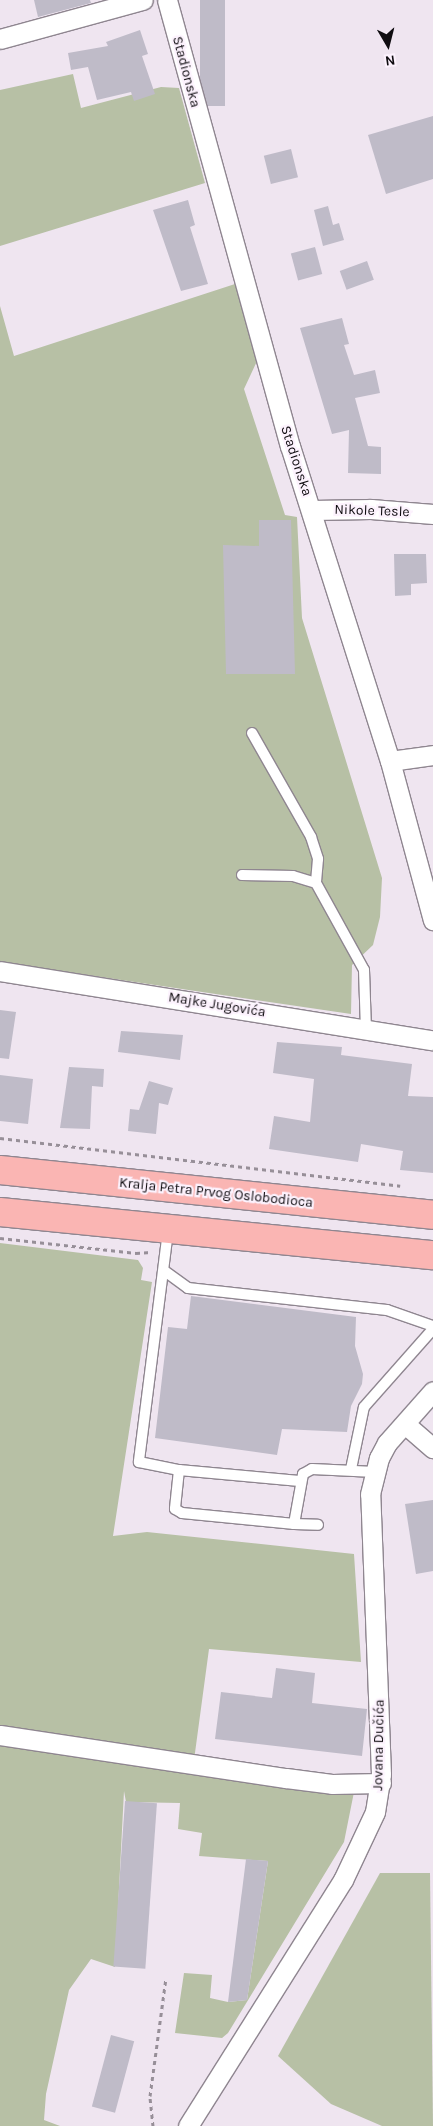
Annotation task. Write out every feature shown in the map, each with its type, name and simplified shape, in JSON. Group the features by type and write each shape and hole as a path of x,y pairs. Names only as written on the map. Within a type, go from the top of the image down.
{"main road":[{"name":"Kralja Petra Prvog Oslobodioca","path":"0,1170 433,1215"},
{"path":"0,1212 433,1255"}],"street":[{"path":"0,40 143,0"},
{"name":"Stadionska","path":"167,0 312,510 390,761 433,920"},
{"name":"Nikole Tesle","path":"312,510 371,509 433,514"},
{"path":"390,761 433,755"},
{"name":"Majke Jugovića","path":"0,971 433,1040"},
{"name":"Jovana Dučića","path":"188,2126 356,1858 375,1812 381,1783 370,1535 375,1472 387,1443 433,1391"},
{"path":"405,1424 433,1448"},
{"path":"0,1735 332,1784 381,1783"}],"lane":[{"path":"252,733 311,837 318,860 316,883 364,970 366,1030"},
{"path":"242,875 292,876 316,883"},
{"path":"168,1230 166,1272 139,1462 179,1470 300,1481"},
{"path":"166,1272 188,1288 387,1310 433,1327 364,1407 351,1469"},
{"path":"294,1524 300,1481 312,1469 351,1469 375,1472"},
{"path":"179,1470 175,1509 182,1513 318,1525"}],"path":[{"path":"0,1138 406,1187"},
{"path":"153,2126 150,2096 166,1978"}],"green space":[{"path":"73,74 81,108 161,87 179,88 205,183 0,246 0,90"},
{"path":"235,284 258,359 244,389 285,515 297,517 302,618 382,878 380,917 373,945 352,965 351,1014 0,962 0,306 14,356"},
{"path":"0,1243 138,1260 143,1268 141,1280 152,1282 113,1536 147,1532 354,1554 361,1662 209,1649 192,1775 354,1792 344,1842 228,2033 222,2038 175,2033 184,1973 212,1975 210,1998 228,2002 247,2000 268,1861 199,1856 202,1833 178,1829 180,1803 126,1802 124,1791 115,1967 91,1959 69,1990 46,2094 44,2120 60,2126 0,2126"},
{"path":"380,1873 430,1873 433,2126 382,2126 331,2104 278,2056"}],"building":[{"path":"34,0 90,0 91,3 38,17"},
{"path":"200,0 225,0 225,106 200,106"},
{"path":"140,30 148,54 142,56 155,94 134,101 131,92 97,100 88,67 71,70 68,53 108,46 106,42"},
{"path":"433,116 433,179 386,194 368,135"},
{"path":"291,149 298,177 271,184 264,156"},
{"path":"188,200 195,225 190,227 208,284 181,291 153,210"},
{"path":"328,206 333,225 339,223 344,240 323,246 314,210"},
{"path":"315,247 322,274 298,281 291,253"},
{"path":"367,261 374,280 347,290 340,271"},
{"path":"342,318 349,344 344,345 354,375 375,370 380,393 355,398 368,446 381,447 381,474 348,473 349,430 332,434 300,328"},
{"path":"259,520 291,520 295,674 226,674 223,545 259,546"},
{"path":"394,554 426,554 427,583 411,584 411,595 395,596"},
{"path":"0,1010 16,1012 9,1059 0,1058"},
{"path":"121,1031 183,1035 180,1060 118,1052"},
{"path":"277,1042 342,1047 341,1055 412,1064 408,1096 433,1097 433,1173 400,1170 403,1151 361,1144 358,1162 269,1149 274,1116 310,1122 314,1079 273,1073"},
{"path":"69,1067 104,1069 103,1087 92,1086 90,1129 60,1128"},
{"path":"0,1075 33,1079 28,1124 0,1121"},
{"path":"149,1081 173,1088 168,1105 159,1103 156,1134 128,1131 130,1109 139,1110"},
{"path":"191,1296 356,1317 355,1346 363,1374 362,1384 351,1406 347,1432 282,1429 277,1455 155,1438 168,1327 187,1329"},
{"path":"433,1500 433,1571 416,1574 405,1504"},
{"path":"276,1668 315,1673 312,1703 367,1709 362,1756 215,1739 221,1692 272,1698"},
{"path":"125,1801 157,1803 145,1969 113,1967"},
{"path":"246,1859 268,1861 247,2000 228,2002"},
{"path":"111,2035 134,2041 115,2113 92,2106"}]}
